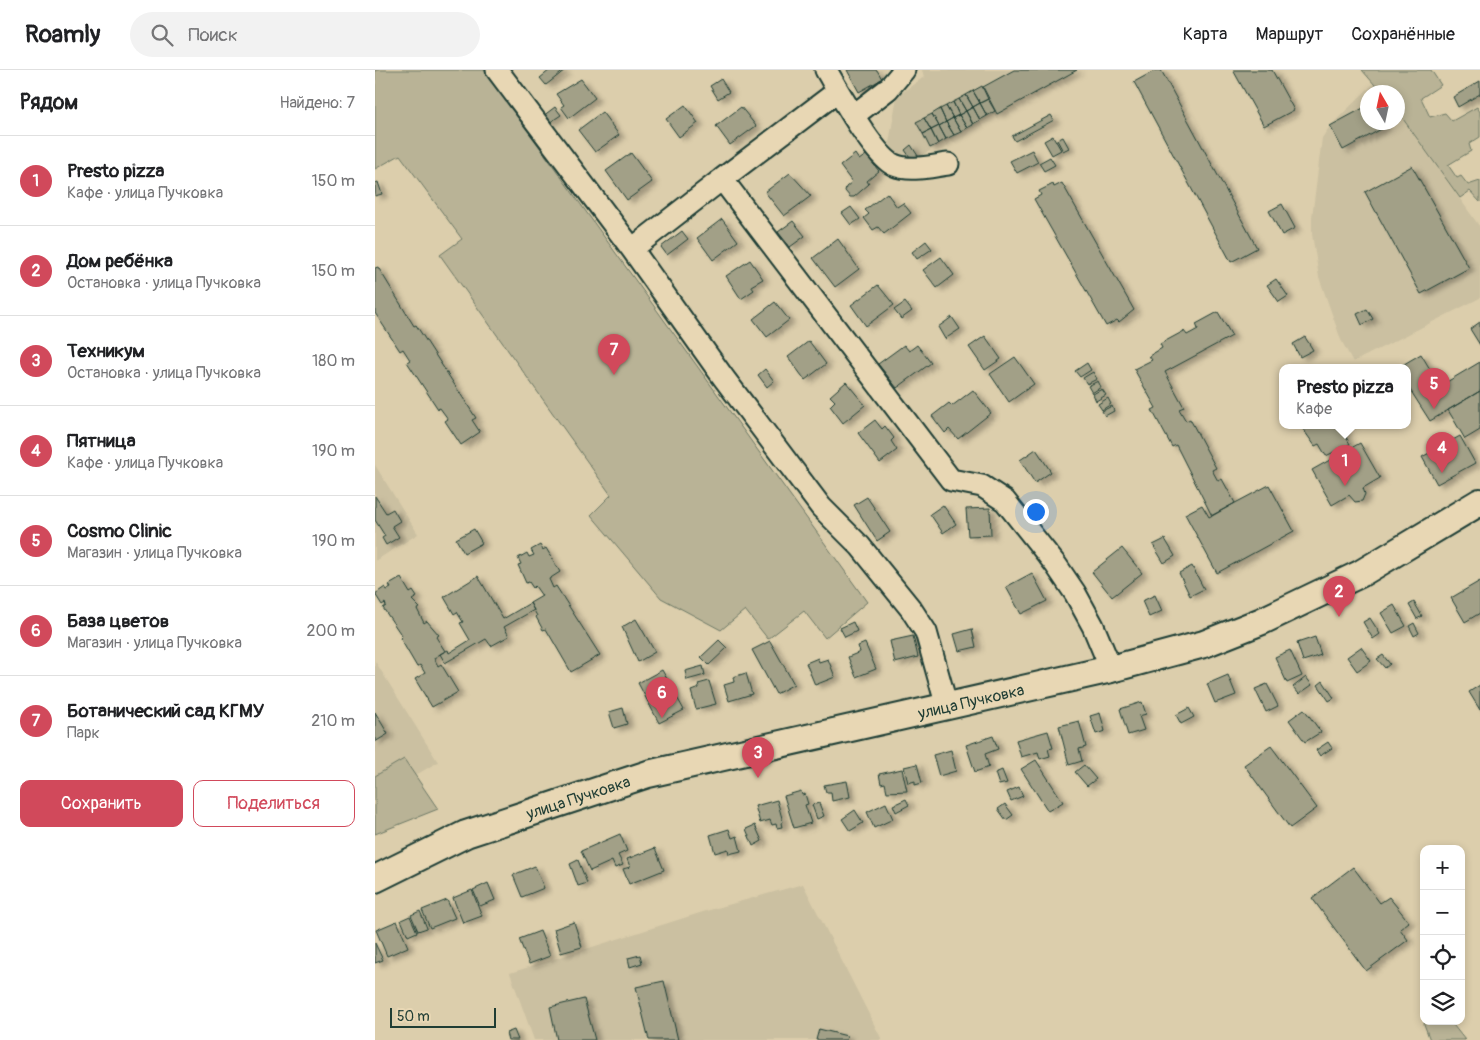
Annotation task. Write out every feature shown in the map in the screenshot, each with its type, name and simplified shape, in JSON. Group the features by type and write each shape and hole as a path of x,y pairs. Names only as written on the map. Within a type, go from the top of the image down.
{"main road":[{"name":"улица Пучковка","path":"375,865 440,845 522,815 654,772 1111,669 1204,644 1262,621 1360,574 1480,502"},
{"name":"улица Пучковка","path":"375,879 440,845"}],"street":[{"path":"497,70 632,249 723,377 821,507 860,546 911,609 926,632 947,707"},
{"path":"826,70 853,116 887,160 895,165 918,168 948,164"},
{"path":"853,116 888,89 904,70"},
{"path":"632,249 838,91"},
{"path":"722,179 951,480 982,486 1005,501 1056,565 1093,626 1111,669"}],"shaded area":[{"path":"375,70 484,70 867,602 825,638 804,611 768,639 745,610 721,630 661,598 591,515 611,495 440,255 462,239 400,155 375,169"},
{"path":"922,70 1014,70 983,87 997,114 904,165 889,143 897,96 924,77"},
{"path":"1362,70 1431,70 1441,85 1421,98 1430,117 1445,113 1452,121 1477,107 1480,112 1480,137 1469,144 1471,151 1448,165 1457,178 1461,176 1468,185 1480,181 1480,202 1470,191 1460,198 1405,122 1405,85 1375,85"},
{"path":"1360,97 1360,130 1405,130 1405,122 1480,227 1480,298 1353,362 1341,340 1319,277 1312,234 1312,217 1322,138 1330,126"},
{"path":"375,465 418,534 375,561"},
{"path":"375,661 438,762 375,799"},
{"path":"404,759 438,809 375,834 375,776"},
{"path":"803,884 882,1040 534,1040 510,973 706,911"},
{"path":"1424,1025 1453,1025 1465,1040 1430,1040"}],"building":[{"path":"550,70 565,70 546,85 540,78"},
{"path":"847,70 877,70 882,79 859,92"},
{"path":"1014,70 1077,70 997,114 983,87"},
{"path":"1156,70 1161,70 1257,248 1231,262 1134,82"},
{"path":"1233,70 1272,70 1294,110 1264,126"},
{"path":"581,79 595,98 569,118 561,107 564,105 556,94"},
{"path":"721,79 729,92 718,99 710,86"},
{"path":"1480,81 1480,94 1458,107 1453,97"},
{"path":"982,86 988,99 980,103 973,91"},
{"path":"973,91 980,103 973,107 966,95"},
{"path":"966,95 973,107 966,111 959,99"},
{"path":"959,99 966,111 959,115 953,102"},
{"path":"988,99 995,111 987,116 980,103"},
{"path":"953,102 959,115 953,118 946,106"},
{"path":"980,103 987,116 980,120 973,107"},
{"path":"685,105 698,123 679,137 666,119"},
{"path":"946,106 953,118 946,122 940,109"},
{"path":"555,107 561,115 549,123 543,116"},
{"path":"741,107 756,126 730,145 716,126"},
{"path":"973,107 980,120 973,124 966,111"},
{"path":"940,109 946,122 939,126 932,114"},
{"path":"1360,110 1360,130 1380,130 1343,150 1330,126"},
{"path":"966,111 973,125 967,128 959,115"},
{"path":"602,112 619,135 595,152 578,130"},
{"path":"932,114 939,126 931,130 924,118"},
{"path":"959,115 967,128 961,132 953,118"},
{"path":"1051,115 1054,120 1015,141 1012,136"},
{"path":"924,118 931,130 923,134 916,122"},
{"path":"953,118 961,132 954,135 946,122"},
{"path":"946,122 954,135 946,139 939,126"},
{"path":"939,126 946,139 938,144 931,130"},
{"path":"931,130 938,144 930,148 923,134"},
{"path":"1053,136 1061,150 1052,155 1044,141"},
{"path":"1063,137 1069,148 1063,151 1057,140"},
{"path":"911,145 918,156 912,160 905,150"},
{"path":"1032,150 1038,162 1017,173 1010,161"},
{"path":"631,153 652,182 627,200 606,171"},
{"path":"855,154 859,160 866,155 879,171 867,181 869,184 854,197 850,197 845,191 846,187 852,182 840,166"},
{"path":"1050,157 1055,165 1044,171 1039,163"},
{"path":"1412,166 1469,268 1421,294 1365,192"},
{"path":"790,173 811,196 784,216 765,192"},
{"path":"378,182 382,194 375,196 375,183"},
{"path":"1062,183 1134,310 1119,322 1117,320 1106,326 1034,199 1041,195 1039,191 1053,184 1054,187"},
{"path":"887,193 897,207 903,203 911,213 884,234 878,227 873,230 864,218 869,214 865,210"},
{"path":"1282,204 1295,228 1282,235 1269,211"},
{"path":"851,207 860,219 851,225 842,213"},
{"path":"722,219 738,241 713,260 697,238"},
{"path":"793,221 805,236 790,247 778,232"},
{"path":"682,231 688,239 667,255 661,247"},
{"path":"838,239 859,269 835,287 813,258"},
{"path":"926,241 932,249 917,259 912,252"},
{"path":"941,257 954,275 937,288 923,270"},
{"path":"750,260 763,279 751,286 754,290 741,299 726,276"},
{"path":"378,267 414,326 416,325 476,418 472,420 480,432 461,445 445,421 448,419 440,408 438,409 407,362 410,360 403,349 400,351 375,313 375,268"},
{"path":"1276,279 1288,296 1279,302 1267,285"},
{"path":"878,285 894,305 866,326 851,305"},
{"path":"775,302 789,320 767,337 753,319"},
{"path":"905,302 912,311 901,319 894,310"},
{"path":"1367,309 1373,319 1362,325 1357,314"},
{"path":"1218,312 1232,336 1165,372 1184,407 1179,409 1186,421 1190,419 1216,468 1212,470 1218,481 1222,479 1235,503 1212,516 1176,445 1172,447 1152,410 1156,408 1134,369 1152,360 1149,356 1162,348 1160,344 1184,331 1187,335 1198,329 1196,324"},
{"path":"952,317 960,329 945,339 938,327"},
{"path":"1480,322 1480,345 1470,329"},
{"path":"985,336 1001,359 985,370 969,347"},
{"path":"1305,337 1313,350 1300,357 1293,344"},
{"path":"809,341 826,364 805,380 788,357"},
{"path":"904,345 909,351 917,345 931,363 897,388 878,364"},
{"path":"1421,354 1440,386 1480,362 1480,391 1430,421 1411,391 1411,364 1404,364"},
{"path":"1015,357 1034,384 1009,402 990,374"},
{"path":"1087,363 1091,370 1080,377 1075,371"},
{"path":"765,369 774,381 767,387 758,375"},
{"path":"1093,372 1097,379 1087,384 1083,378"},
{"path":"1098,381 1101,387 1092,393 1088,386"},
{"path":"846,382 865,405 843,423 830,406 835,401 830,396"},
{"path":"1102,389 1106,395 1096,401 1093,394"},
{"path":"973,390 991,413 958,439 949,429 945,433 932,416 949,403 952,406"},
{"path":"1480,391 1480,430 1465,439 1448,410"},
{"path":"1108,398 1111,404 1102,410 1098,404"},
{"path":"1112,406 1114,411 1105,416 1102,411"},
{"path":"875,420 882,429 885,426 894,438 891,441 897,450 880,463 858,433"},
{"path":"1303,429 1345,429 1346,431 1343,432 1350,444 1326,456 1319,444 1315,446"},
{"path":"1460,436 1475,463 1437,484 1422,457"},
{"path":"1360,443 1380,478 1363,488 1365,494 1362,501 1355,502 1349,495 1332,505 1312,470"},
{"path":"1036,449 1051,472 1035,483 1020,460"},
{"path":"1269,485 1294,531 1217,573 1185,514 1202,505 1209,517"},
{"path":"375,496 386,513 393,509 400,521 392,526 399,537 386,545 382,538 385,536 375,520"},
{"path":"867,497 890,532 877,541 854,505"},
{"path":"943,505 956,524 943,533 930,514"},
{"path":"990,508 991,535 968,536 966,509"},
{"path":"474,529 482,543 464,553 456,539"},
{"path":"1165,539 1175,556 1164,563 1153,545"},
{"path":"540,545 543,550 546,548 560,572 549,579 553,588 556,586 600,655 571,672 546,629 543,630 530,603 542,596 535,586 533,588 529,582 526,583 518,565 521,564 518,558 527,553 529,557 534,555 531,550"},
{"path":"1122,548 1142,573 1112,597 1092,572"},
{"path":"1192,566 1204,589 1190,596 1179,573"},
{"path":"1032,573 1047,601 1021,614 1006,587"},
{"path":"478,576 503,619 530,603 534,610 504,627 509,636 491,646 486,639 445,663 440,654 448,650 449,653 470,640 460,623 463,622 457,612 454,614 444,597"},
{"path":"401,578 410,593 413,591 417,597 412,600 420,608 417,609 424,623 427,621 439,635 436,637 445,651 434,658 438,666 441,664 458,692 432,707 415,679 425,673 420,665 417,667 400,638 402,636 383,608 386,606 385,603 382,605 375,594 385,587 387,590 391,588 389,585"},
{"path":"1480,581 1480,613 1465,622 1451,598"},
{"path":"1155,595 1162,611 1149,617 1142,601"},
{"path":"1414,602 1422,616 1417,619 1409,605"},
{"path":"1394,605 1406,626 1393,633 1381,613"},
{"path":"1370,618 1380,634 1373,639 1363,622"},
{"path":"636,619 655,652 638,662 622,627"},
{"path":"853,622 857,631 845,637 840,628"},
{"path":"1414,623 1419,633 1414,636 1409,626"},
{"path":"972,629 976,647 959,651 954,634"},
{"path":"913,636 918,657 895,663 890,641"},
{"path":"1315,637 1321,655 1303,661 1297,643"},
{"path":"719,640 727,648 709,665 701,657"},
{"path":"770,641 794,684 776,694 752,650"},
{"path":"865,643 876,669 856,677 848,657 860,652 858,646"},
{"path":"1361,647 1371,661 1357,671 1347,657"},
{"path":"1290,650 1302,676 1287,683 1275,657"},
{"path":"1383,655 1390,664 1385,668 1377,659"},
{"path":"818,658 819,662 828,659 835,677 815,685 806,663"},
{"path":"703,666 705,675 687,680 685,671"},
{"path":"662,670 684,710 659,723 638,683"},
{"path":"746,673 752,694 729,701 724,685 734,682 733,677"},
{"path":"1228,675 1236,695 1215,703 1207,684"},
{"path":"1306,677 1312,685 1299,694 1293,687"},
{"path":"709,681 716,704 696,709 691,691 699,688 698,684"},
{"path":"1323,681 1334,698 1329,701 1318,685"},
{"path":"1267,684 1278,706 1266,712 1255,689"},
{"path":"1480,685 1480,710 1469,692"},
{"path":"1142,702 1146,714 1139,716 1144,730 1128,735 1120,709"},
{"path":"623,708 627,724 614,728 609,712"},
{"path":"1189,708 1194,717 1181,724 1176,715"},
{"path":"1304,709 1321,732 1305,742 1289,720"},
{"path":"375,712 388,734 375,742"},
{"path":"1100,713 1105,731 1096,734 1090,716"},
{"path":"1079,721 1086,747 1079,749 1082,761 1069,765 1059,726"},
{"path":"1048,731 1053,748 1048,749 1050,756 1040,759 1038,752 1021,757 1016,740"},
{"path":"993,736 998,749 985,754 989,767 975,772 966,745"},
{"path":"1328,742 1332,748 1320,756 1316,750"},
{"path":"1271,746 1317,808 1290,828 1244,765"},
{"path":"951,750 956,771 939,776 933,755"},
{"path":"1036,760 1063,802 1048,811 1021,769"},
{"path":"917,764 922,783 915,785 915,781 908,783 904,767"},
{"path":"1084,765 1096,779 1087,786 1075,772"},
{"path":"902,769 907,791 887,792 885,783 881,784 879,774"},
{"path":"1002,770 1007,783 999,785 995,773"},
{"path":"847,781 850,797 832,801 831,792 826,792 824,785"},
{"path":"1019,787 1023,796 1011,801 1007,792"},
{"path":"801,791 802,795 805,794 808,804 805,805 811,823 794,828 784,796"},
{"path":"906,799 909,805 896,812 893,805"},
{"path":"777,800 783,822 781,823 782,827 777,828 776,824 772,825 770,820 760,823 755,806"},
{"path":"819,803 824,816 817,819 812,805"},
{"path":"886,803 893,819 874,828 867,812"},
{"path":"1005,804 1013,815 1006,820 998,809"},
{"path":"855,810 863,823 850,831 842,819"},
{"path":"755,825 762,841 753,846 746,829"},
{"path":"729,829 732,838 737,836 741,851 729,854 728,849 715,853 710,835"},
{"path":"620,834 627,851 618,855 623,865 615,868 612,861 590,871 581,851"},
{"path":"655,848 664,870 629,884 623,869 630,867 627,859"},
{"path":"578,860 587,883 578,886 570,864"},
{"path":"535,866 544,888 522,897 513,875"},
{"path":"1353,867 1380,903 1389,897 1409,922 1400,929 1408,940 1366,971 1312,898"},
{"path":"488,883 495,900 480,906 473,890"},
{"path":"472,890 482,916 463,923 453,898"},
{"path":"447,900 455,918 430,928 422,910"},
{"path":"420,911 427,928 418,931 411,915"},
{"path":"410,916 417,932 408,936 401,920"},
{"path":"397,921 408,947 387,956 376,930"},
{"path":"574,922 582,947 561,953 554,929"},
{"path":"540,931 550,956 529,964 519,939"},
{"path":"375,943 383,960 375,963"},
{"path":"640,955 642,963 630,967 628,958"},
{"path":"664,981 678,1040 649,1040 636,987"},
{"path":"584,999 595,1040 557,1040 550,1007"},
{"path":"819,1029 847,1036 846,1040 816,1040"},
{"path":"514,1030 518,1040 508,1040 506,1033"}],"place":[{"name":"Ботанический сад КГМУ","path":"614,375"},
{"name":"Cosmo Clinic","path":"1434,409"},
{"name":"Пятница","path":"1442,473"},
{"name":"Presto pizza","path":"1345,486"},
{"name":"Дом ребёнка","path":"1339,617"},
{"name":"База цветов","path":"662,718"},
{"name":"Техникум","path":"758,778"}]}
